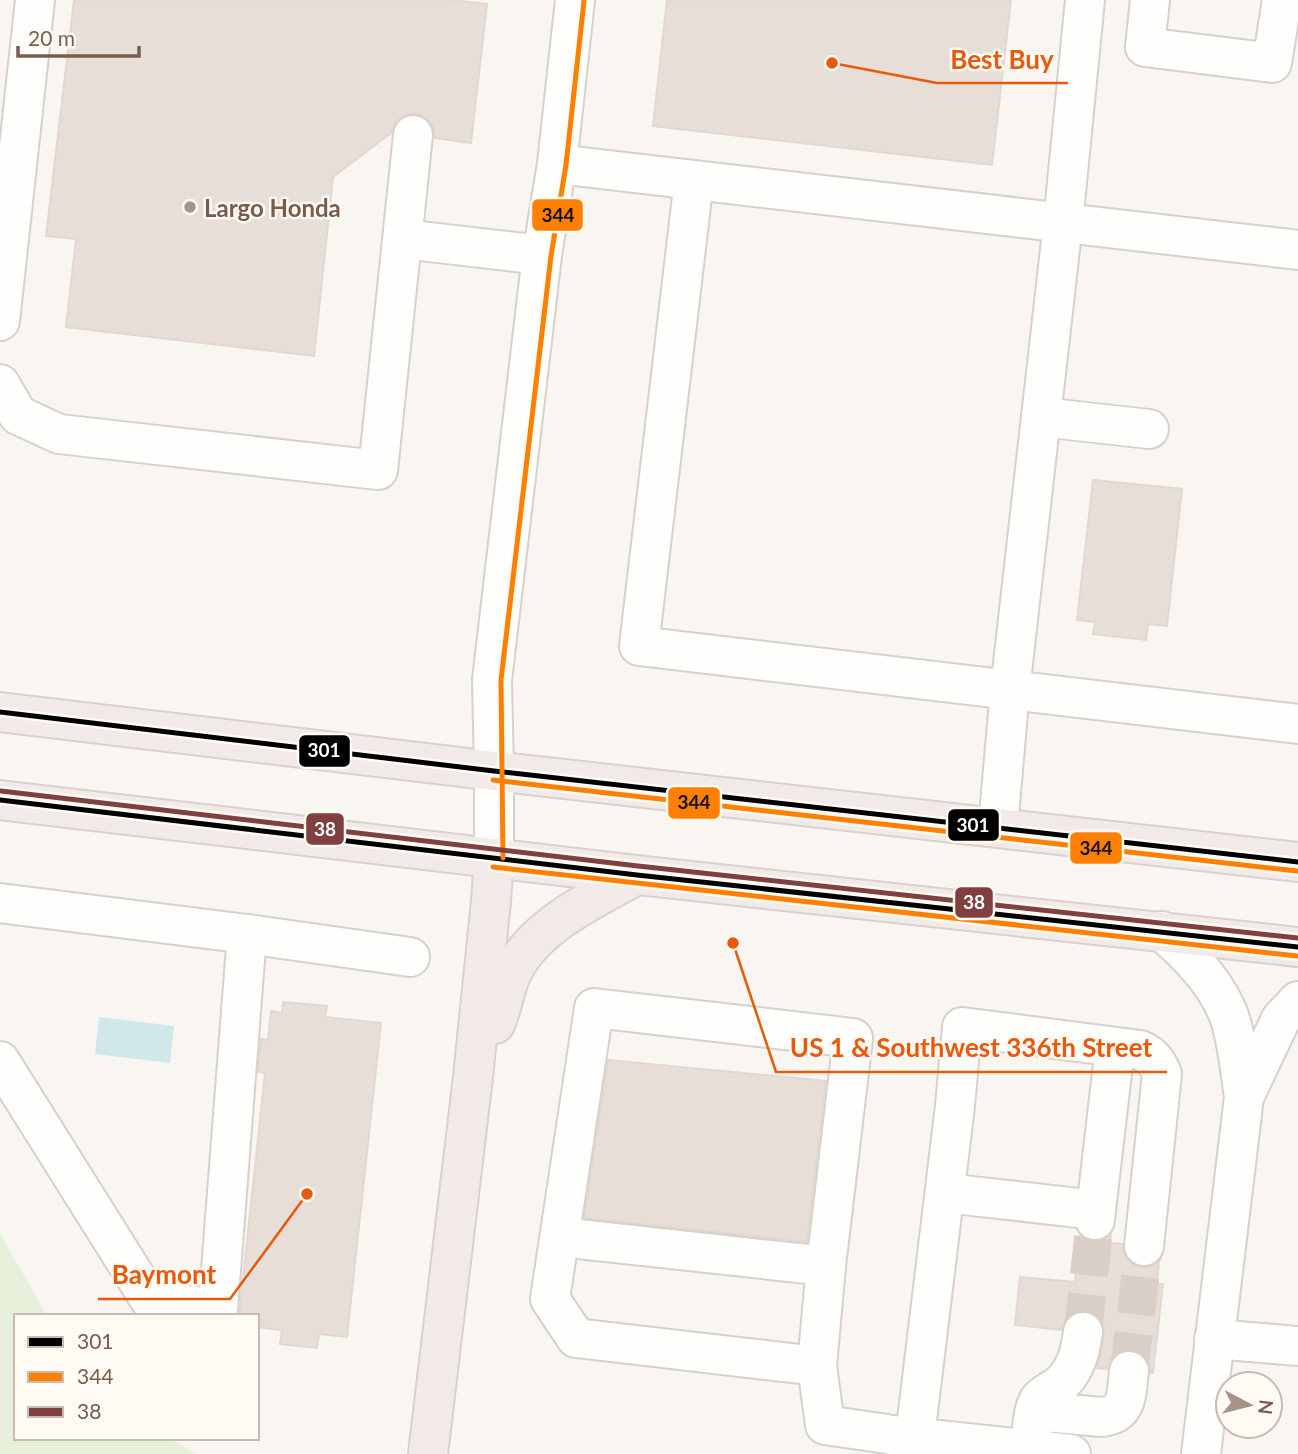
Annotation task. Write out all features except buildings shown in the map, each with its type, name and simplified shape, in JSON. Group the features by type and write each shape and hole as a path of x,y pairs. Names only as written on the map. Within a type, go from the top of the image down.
{"highway":[{"path":"0,712 1298,862"},
{"path":"0,800 637,875 1298,947"},
{"path":"428,1454 473,1077 494,858"},
{"path":"473,1077 501,1010 511,975 532,945 565,915 637,875"}],"street":[{"path":"0,321 36,0"},
{"path":"494,858 492,680 575,0"},
{"path":"998,827 1010,690 1063,223 1085,0"},
{"path":"1150,0 1144,47 1272,63 1282,0"},
{"path":"0,384 18,415 59,435 378,470 413,135"},
{"path":"556,164 1298,250"},
{"path":"694,180 639,646 1298,724"},
{"path":"403,239 542,255"},
{"path":"1041,417 1149,429"},
{"path":"0,903 410,957"},
{"path":"1163,931 1191,957 1228,1013 1244,1097 1201,1454"},
{"path":"0,1061 150,1300 218,1309 247,934"},
{"path":"1244,1097 1281,1019 1298,1001"},
{"path":"817,1366 576,1338 550,1299 594,1008 853,1038 817,1366 825,1425 896,1442 1070,1454"},
{"path":"896,1442 945,1193 962,1027 1140,1050 1149,1054 1157,1063 1162,1074 1144,1246"},
{"path":"945,1193 1095,1215 1115,1047"},
{"path":"560,1237 826,1266"},
{"path":"1031,1450 1038,1402 1070,1374 1079,1356 1083,1332"},
{"path":"1214,1339 1298,1346"},
{"path":"1035,1411 1113,1416 1122,1408 1129,1371"}],"green space":[{"path":"0,1233 46,1314 14,1314 14,1440 173,1440 196,1454 0,1454"}],"water":[{"path":"99,1017 174,1026 170,1063 95,1054"}],"tunnel":[{"path":"1083,1332 1095,1220"},
{"path":"1129,1371 1144,1246"}],"transit line":[{"name":"344","path":"503,858 501,680 584,1"},
{"name":"301","path":"0,712 1298,862"},
{"name":"344","path":"493,780 1297,871"},
{"name":"38","path":"1,791 638,866 1298,938"},
{"name":"301","path":"0,800 637,875 1298,947"},
{"name":"344","path":"493,867 1297,956"}],"place":[{"name":"Best Buy","path":"832,63"},
{"name":"Largo Honda","path":"190,207"},
{"name":"US 1 & Southwest 336th Street","path":"733,943"},
{"name":"Baymont","path":"307,1194"}]}
